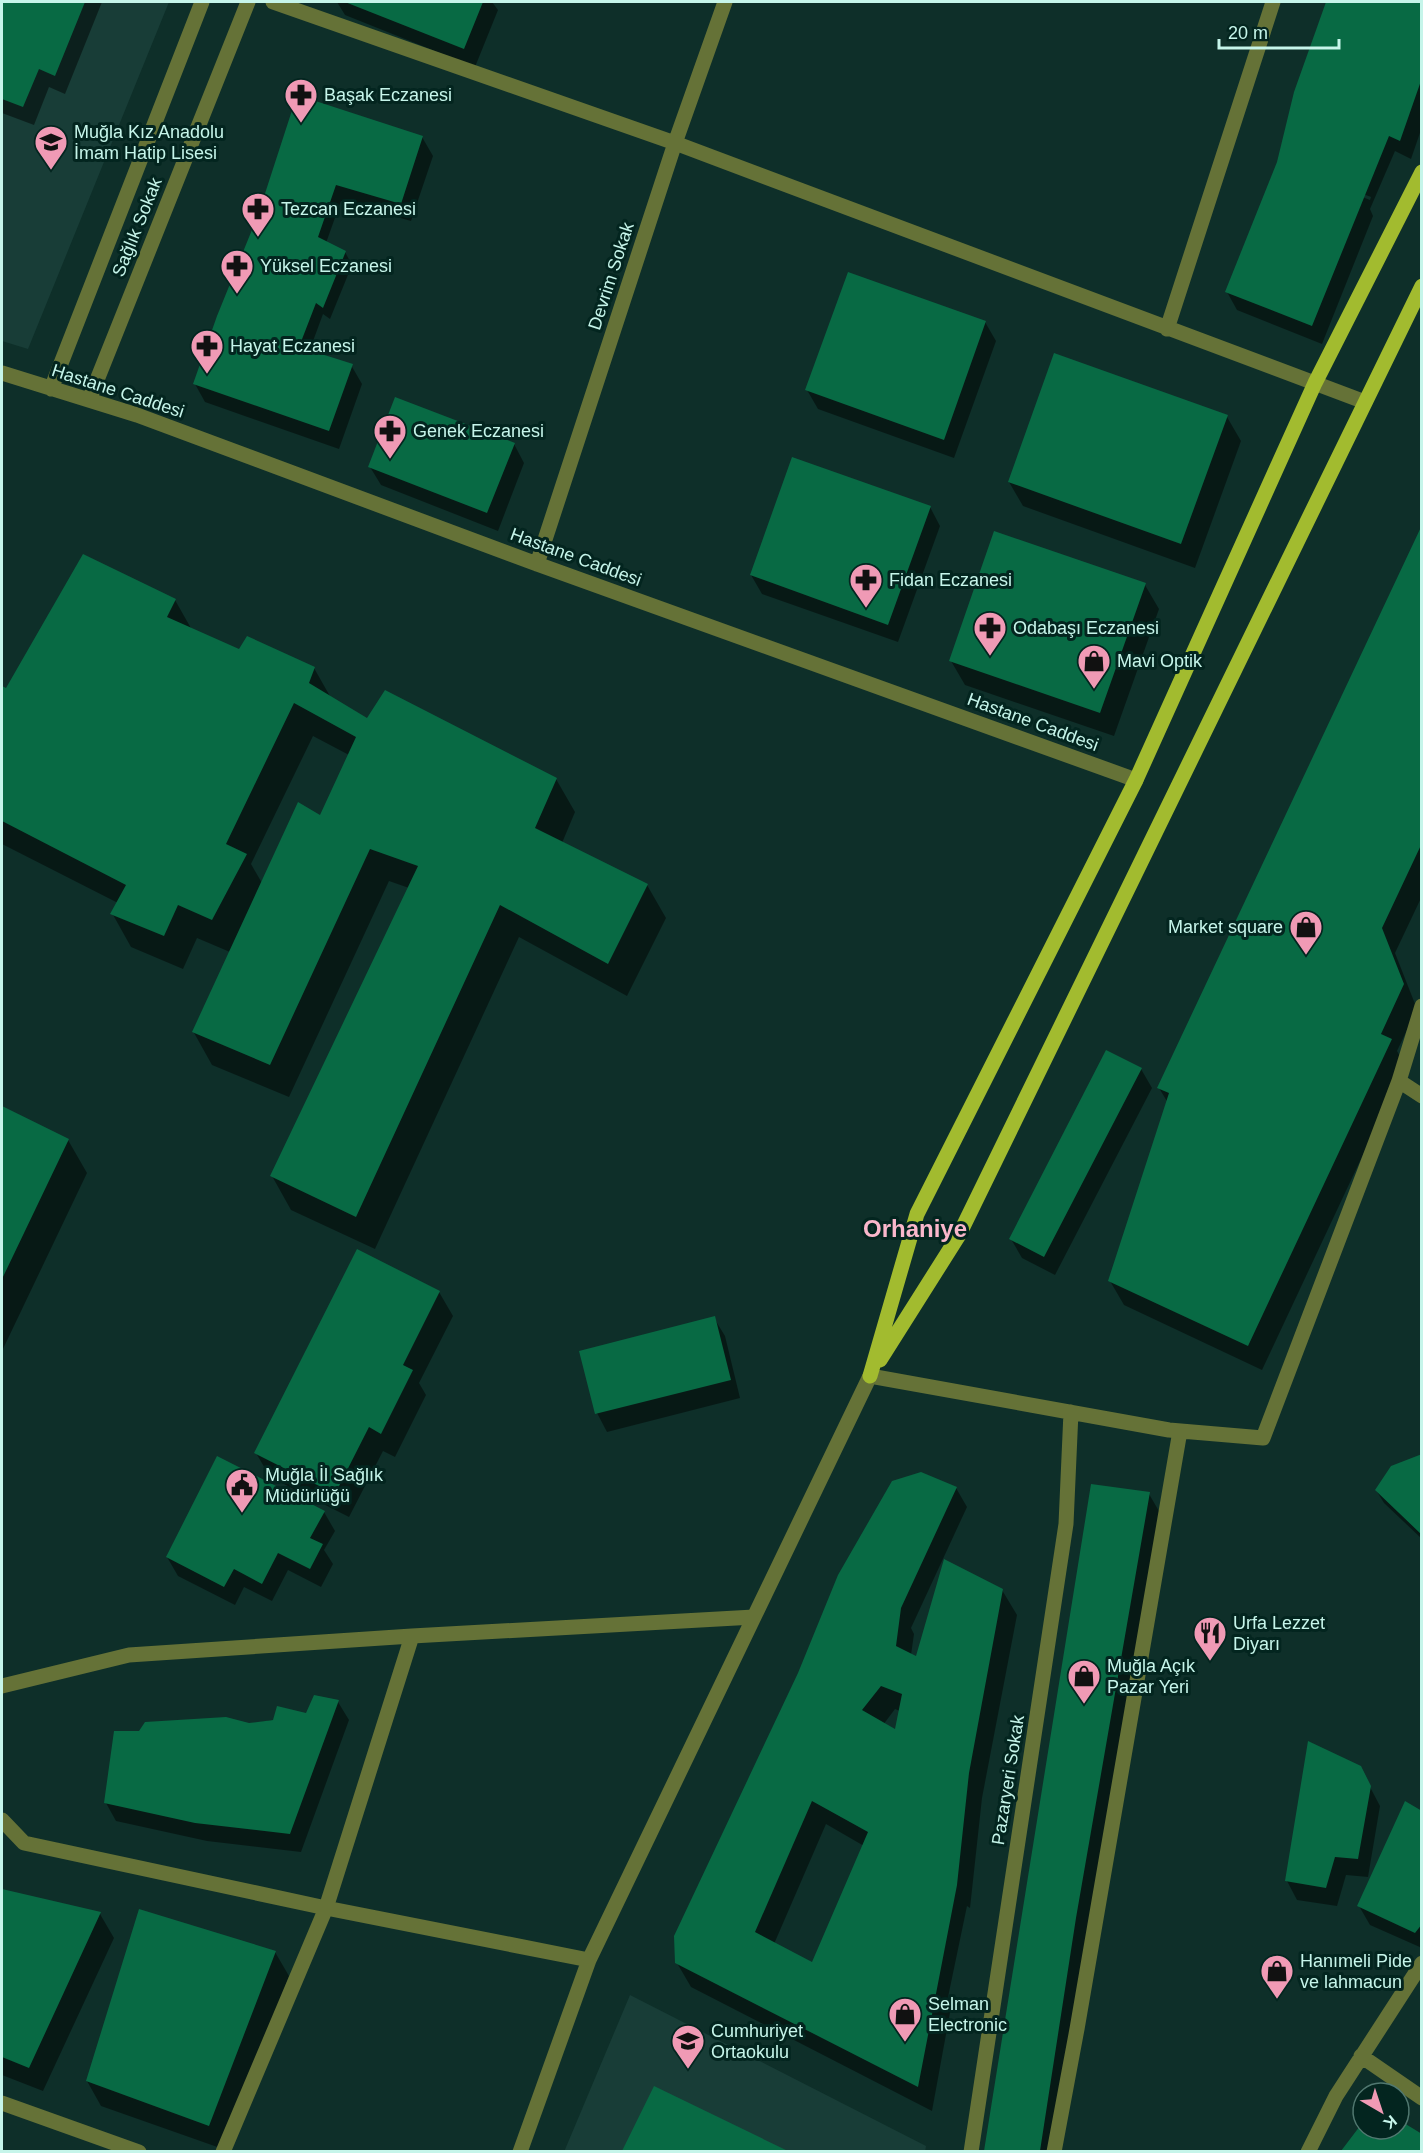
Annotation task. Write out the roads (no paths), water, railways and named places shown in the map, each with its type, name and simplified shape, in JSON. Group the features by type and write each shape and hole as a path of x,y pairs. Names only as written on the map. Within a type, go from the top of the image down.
{"main road":[{"path":"870,1376 917,1214 1136,780 1315,383 1422,172"},
{"path":"870,1376 959,1235 1422,286"}],"street":[{"name":"Sağlık Sokak","path":"51,389 202,2"},
{"name":"Sağlık Sokak","path":"89,400 248,2"},
{"path":"273,2 675,143 1365,402"},
{"name":"Devrim Sokak","path":"537,564 675,143 725,2"},
{"path":"1167,329 1273,2"},
{"name":"Hastane Caddesi","path":"2,373 136,415 537,564 1136,780"},
{"path":"520,2151 589,1960 870,1376 1180,1431 1263,1438 1399,1081 1422,1006"},
{"path":"1399,1081 1422,1096"},
{"name":"Pazaryeri Sokak","path":"971,2151 1066,1524 1071,1412"},
{"path":"1054,2151 1180,1431"},
{"path":"2,1686 129,1654 754,1617"},
{"path":"223,2151 326,1908 411,1636"},
{"path":"2,1820 24,1843 326,1908 589,1960"},
{"path":"1308,2151 1336,2096 1422,1963"},
{"path":"1361,2056 1422,2098"},
{"path":"2,2103 139,2151"}],"place":[{"name":"Başak Eczanesi","path":"301,124"},
{"name":"Muğla Kız Anadolu İmam Hatip Lisesi","path":"51,171"},
{"name":"Tezcan Eczanesi","path":"258,238"},
{"name":"Yüksel Eczanesi","path":"237,295"},
{"name":"Hayat Eczanesi","path":"207,375"},
{"name":"Genek Eczanesi","path":"390,460"},
{"name":"Fidan Eczanesi","path":"866,609"},
{"name":"Odabaşı Eczanesi","path":"990,657"},
{"name":"Mavi Optik","path":"1094,690"},
{"name":"Market square","path":"1306,956"},
{"name":"Muğla İl Sağlık Müdürlüğü","path":"242,1514"},
{"name":"Urfa Lezzet Diyarı","path":"1210,1662"},
{"name":"Muğla Açık Pazar Yeri","path":"1084,1705"},
{"name":"Hanımeli Pide ve lahmacun","path":"1277,2000"},
{"name":"Selman Electronic","path":"905,2043"},
{"name":"Cumhuriyet Ortaokulu","path":"688,2070"}],"district":[{"name":"Orhaniye","path":"915,1228"}]}
